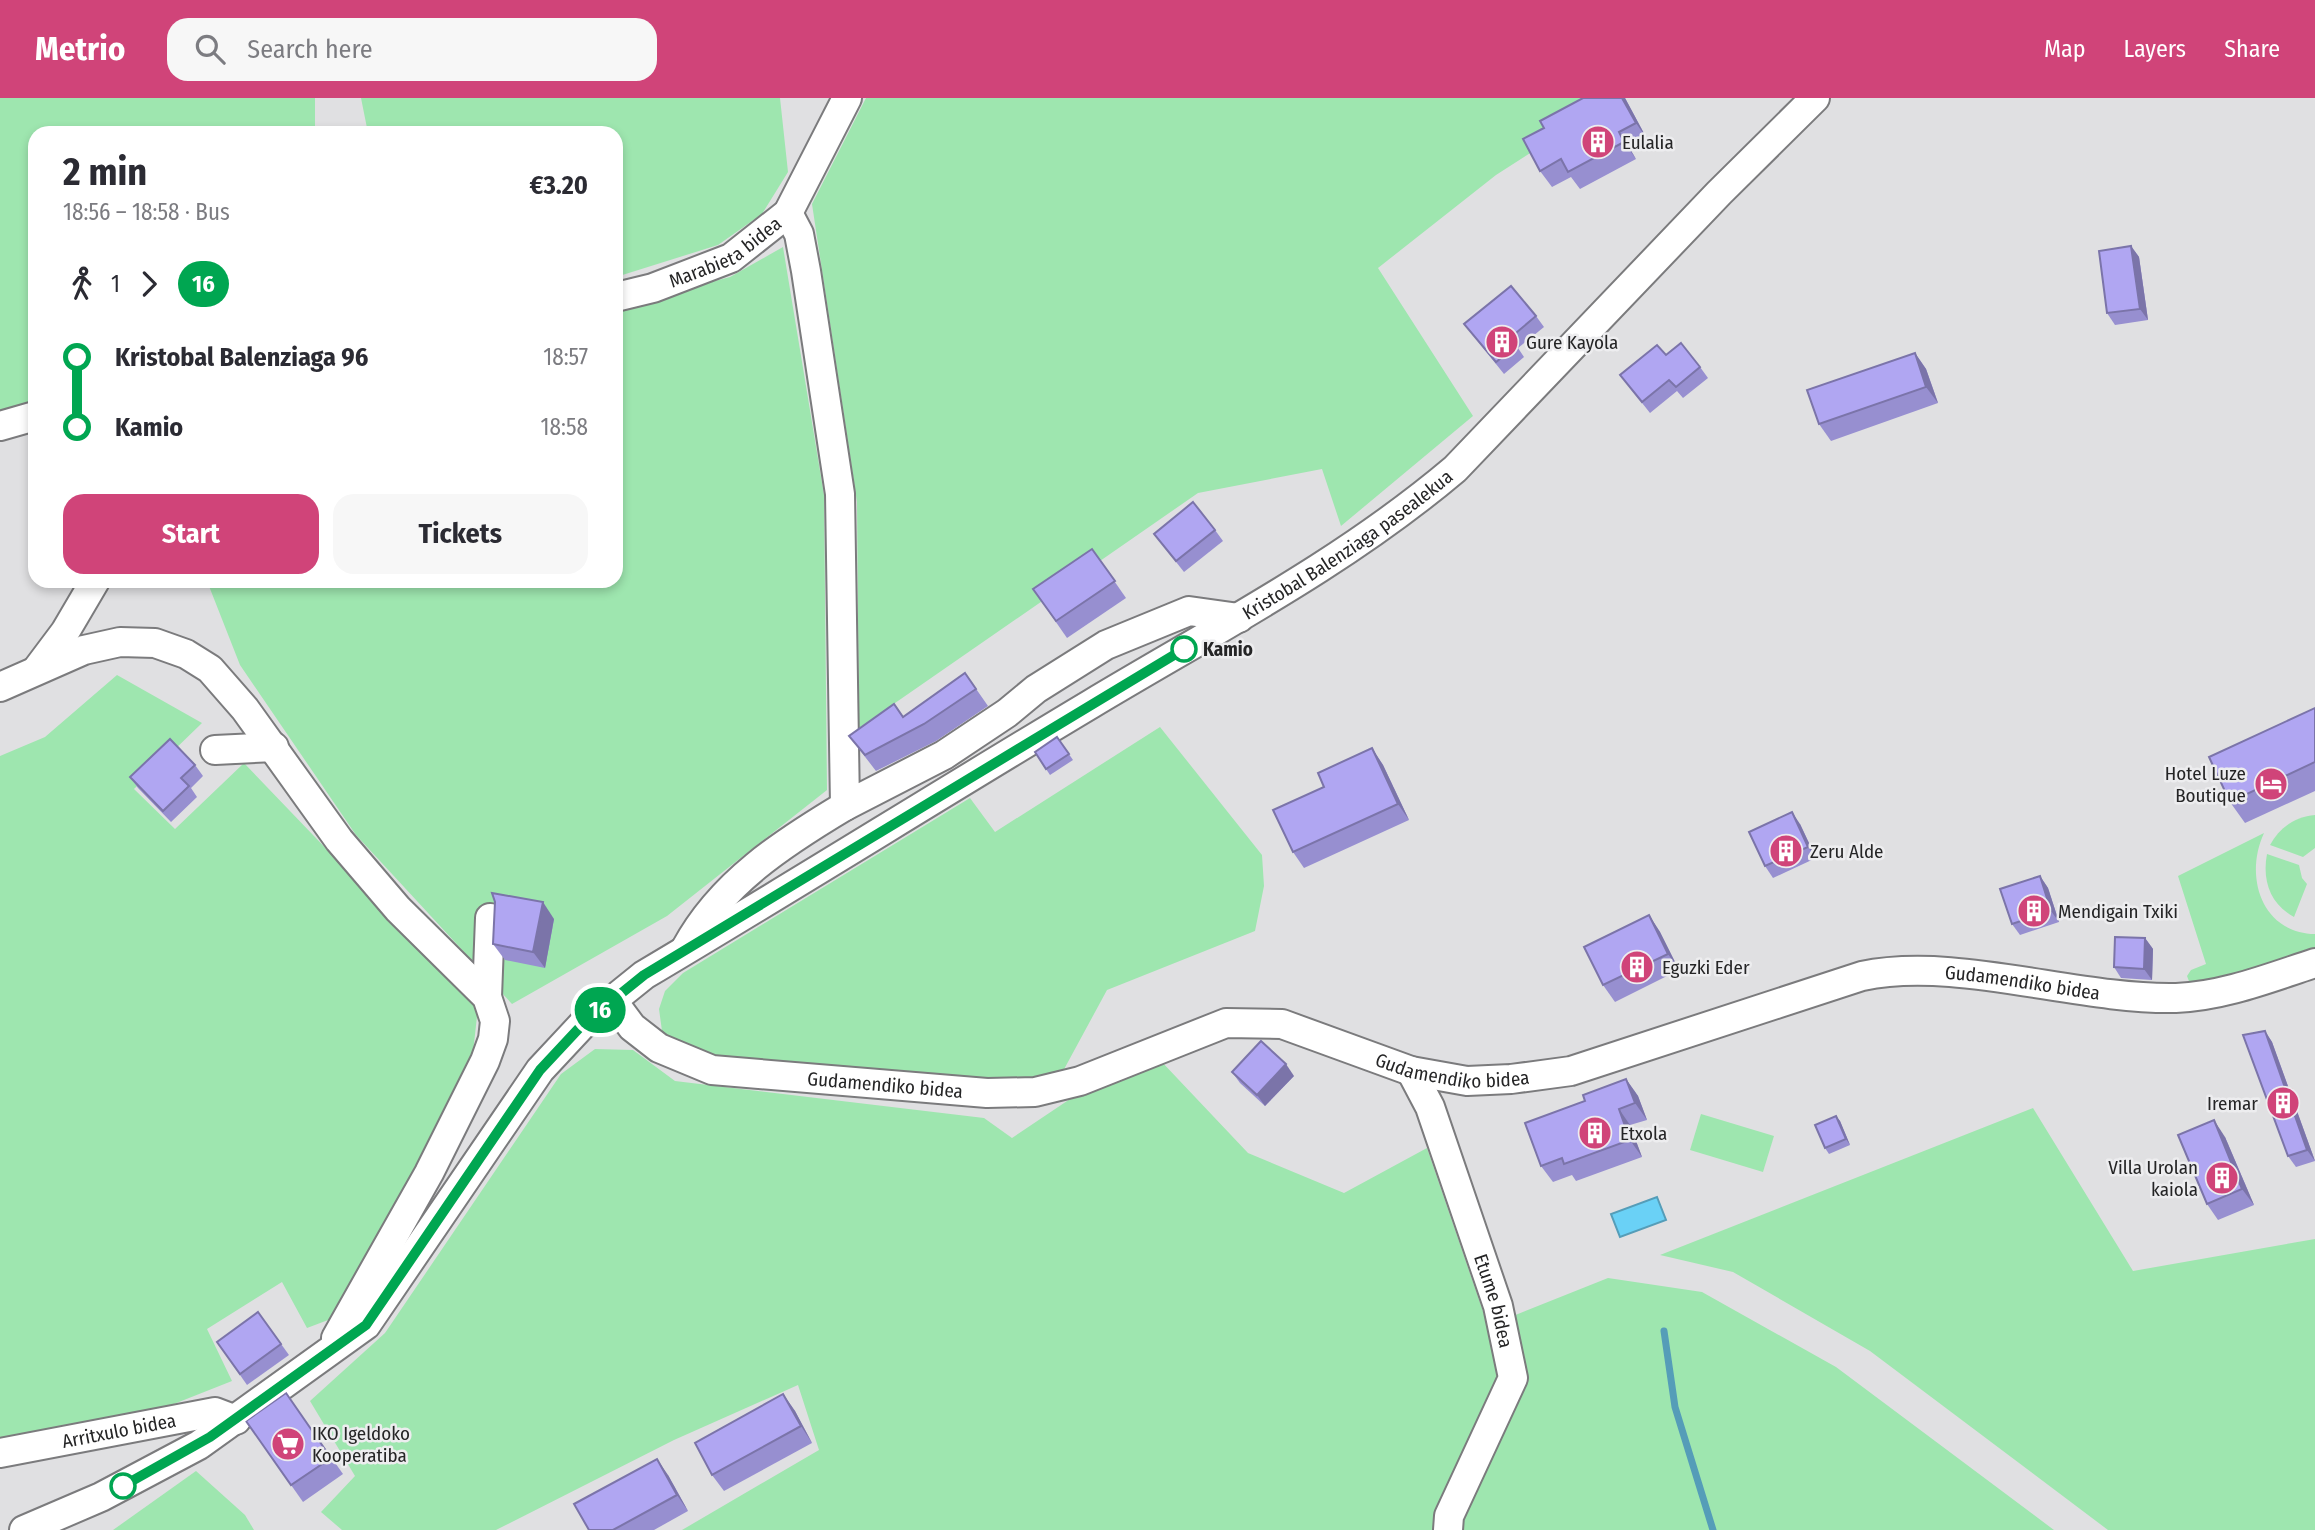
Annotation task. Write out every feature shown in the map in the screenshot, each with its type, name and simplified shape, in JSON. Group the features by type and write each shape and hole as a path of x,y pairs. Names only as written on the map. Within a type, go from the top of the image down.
{"street":[{"name":"Marabieta bidea","path":"623,295 653,288 732,258 788,213 847,98"},
{"name":"Kristobal Balenziaga pasealekua","path":"24,1530 57,1525 189,1450 236,1420 366,1325 540,1070 582,1025 644,975 1061,722 1239,618 1363,540 1455,469 1746,165 1815,98"},
{"path":"788,213 799,234 806,271 840,494 845,806"},
{"path":"0,426 28,418"},
{"path":"38,668 65,632 91,588"},
{"path":"685,951 709,911 733,885 798,834 845,806 944,755 1007,713 1036,689 1106,645 1189,611 1239,618"},
{"path":"0,687 84,650 120,642 155,643 186,654 210,669 274,747 339,841 398,909 487,996"},
{"path":"215,750 274,747"},
{"path":"327,1351 429,1173 485,1062 493,1040 495,1021 487,996 490,918"},
{"name":"Gudamendiko bidea","path":"612,1000 632,1027 659,1048 712,1070 794,1079 987,1093 1035,1092 1080,1081 1226,1023 1282,1024 1411,1071 1466,1081 1511,1079 1572,1070 1863,976 1889,971 1950,973 2104,994 2173,998 2216,995 2315,963"},
{"name":"Etume bidea","path":"1411,1071 1430,1108 1498,1306 1513,1378 1449,1516 1448,1530"},
{"name":"Arritxulo bidea","path":"0,1453 215,1412 236,1420"}],"green space":[{"path":"0,98 315,98 315,126 28,126 28,407 0,415"},
{"path":"361,98 780,98 788,172 762,214 718,245 623,275 623,126 367,126"},
{"path":"866,98 1616,98 1496,175 1378,268 1473,416 1341,526 1322,469 1198,493 859,728 857,502 812,204"},
{"path":"783,247 824,495 827,790 667,916 512,1004 356,835 240,665 210,588 623,588 623,305 730,277"},
{"path":"117,675 202,723 134,789 175,829 244,763 478,1007 473,1053 431,1146 336,1317 307,1328 282,1282 207,1329 232,1381 146,1415 0,1441 0,756 45,737"},
{"path":"1160,727 1262,855 1264,886 1255,931 1107,990 1062,1073 1030,1081 977,1082 722,1060 673,1044 662,1031 659,1009 665,991 683,973 970,798 995,832"},
{"path":"2315,815 2315,848 2303,857 2270,845 2278,833 2289,824"},
{"path":"2264,833 2256,867 2257,884 2262,899 2270,913 2281,924 2296,931 2315,934 2315,949 2208,984 2190,984 2187,976 2191,970 2206,964 2178,876"},
{"path":"2267,854 2299,865 2302,878 2307,884 2294,917 2279,905 2270,890 2266,873"},
{"path":"595,1049 633,1050 675,1081 984,1118 1012,1138 1076,1095 1160,1060 1248,1153 1344,1193 1427,1148 1488,1326 1608,1278 1702,1292 1836,1367 2054,1530 682,1530 819,1450 798,1385 674,1440 496,1530 342,1530 321,1512 355,1476 310,1401 385,1333 561,1074"},
{"path":"2033,1108 2133,1271 2315,1239 2315,1530 2108,1530 1870,1351 1733,1272 1660,1255"},
{"path":"1701,1114 1774,1136 1763,1172 1690,1150"},
{"path":"196,1471 245,1515 254,1530 113,1530"}],"water":[{"path":"1657,1197 1666,1220 1620,1237 1611,1214"}],"building":[{"path":"1583,98 1622,98 1636,123 1619,132 1624,142 1568,172 1561,159 1540,171 1523,139 1544,128 1540,121"},
{"path":"2131,246 2140,309 2107,313 2099,251"},
{"name":"Gure Kayola","path":"1511,286 1536,316 1510,338 1516,346 1496,362 1464,324"},
{"path":"1681,343 1700,367 1676,387 1669,380 1642,402 1620,375 1657,345 1666,355"},
{"path":"1915,353 1926,387 1819,424 1807,390"},
{"path":"1193,502 1215,530 1176,561 1154,534"},
{"path":"1092,549 1115,581 1056,621 1033,589"},
{"path":"965,673 976,689 924,724 865,755 849,736 894,704 903,717"},
{"path":"2315,708 2315,762 2230,802 2209,757"},
{"path":"1057,737 1069,754 1046,769 1035,752"},
{"path":"170,739 195,765 181,778 189,786 163,811 130,777"},
{"path":"1372,748 1398,804 1293,852 1273,810 1324,787 1318,773"},
{"name":"Zeru Alde","path":"1792,812 1808,847 1765,866 1749,832"},
{"path":"2040,876 2051,911 2012,924 2000,889"},
{"path":"492,893 543,902 533,952 493,944 495,902"},
{"path":"1649,915 1668,954 1603,985 1584,947"},
{"path":"2115,937 2145,938 2144,969 2114,967"},
{"name":"Iremar","path":"2265,1031 2307,1150 2288,1156 2243,1035"},
{"path":"1261,1041 1286,1064 1257,1095 1232,1072"},
{"path":"1626,1079 1635,1103 1619,1109 1630,1140 1564,1164 1562,1158 1541,1166 1525,1123 1585,1101 1583,1095"},
{"path":"1836,1116 1846,1139 1825,1148 1815,1125"},
{"name":"Villa Urolan kaiola","path":"2214,1120 2242,1189 2207,1204 2178,1135"},
{"path":"258,1312 281,1344 240,1374 217,1342"},
{"path":"286,1393 331,1458 291,1485 246,1421"},
{"path":"783,1394 801,1426 712,1475 695,1443"},
{"path":"657,1459 677,1495 613,1530 589,1530 574,1504"}],"waterway":[{"path":"1664,1331 1675,1407 1713,1530"}],"bus line":[{"name":"16","path":"123,1486 199,1445 366,1325 540,1070 582,1025 612,1000 644,975 1184,649"}],"place":[{"name":"Eulalia","path":"1598,142"},
{"name":"Gure Kayola","path":"1502,342"},
{"name":"Kamio","path":"1184,649"},
{"name":"Hotel Luze Boutique","path":"2271,784"},
{"name":"Zeru Alde","path":"1786,851"},
{"name":"Mendigain Txiki","path":"2034,911"},
{"name":"Eguzki Eder","path":"1637,967"},
{"name":"Iremar","path":"2283,1103"},
{"name":"Etxola","path":"1595,1133"},
{"name":"Villa Urolan kaiola","path":"2222,1178"},
{"name":"IKO Igeldoko Kooperatiba","path":"288,1444"}]}
